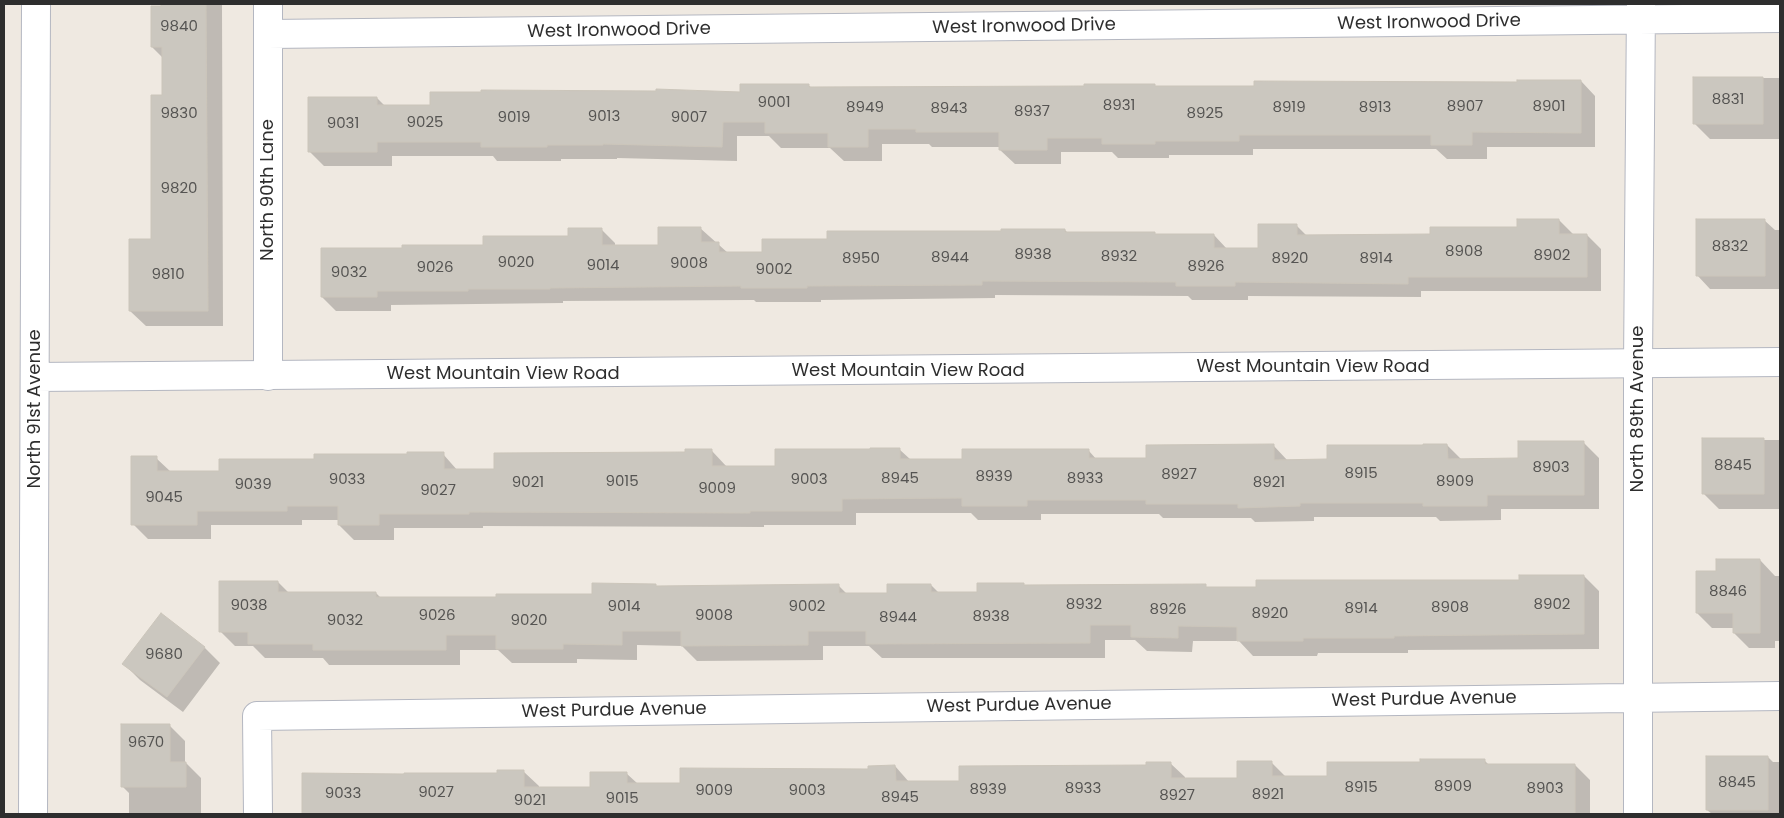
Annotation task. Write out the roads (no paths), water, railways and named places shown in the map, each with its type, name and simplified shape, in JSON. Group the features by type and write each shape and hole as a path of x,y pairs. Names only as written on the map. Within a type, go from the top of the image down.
{"street":[{"name":"North 91st Avenue","path":"33,814 36,4"},
{"name":"North 90th Lane","path":"268,4 268,376"},
{"name":"West Ironwood Drive","path":"268,34 1641,12 1780,18"},
{"name":"North 89th Avenue","path":"1638,814 1638,364 1641,12"},
{"name":"West Mountain View Road","path":"35,377 1780,362"},
{"name":"West Purdue Avenue","path":"258,814 257,716 1780,696"}]}
